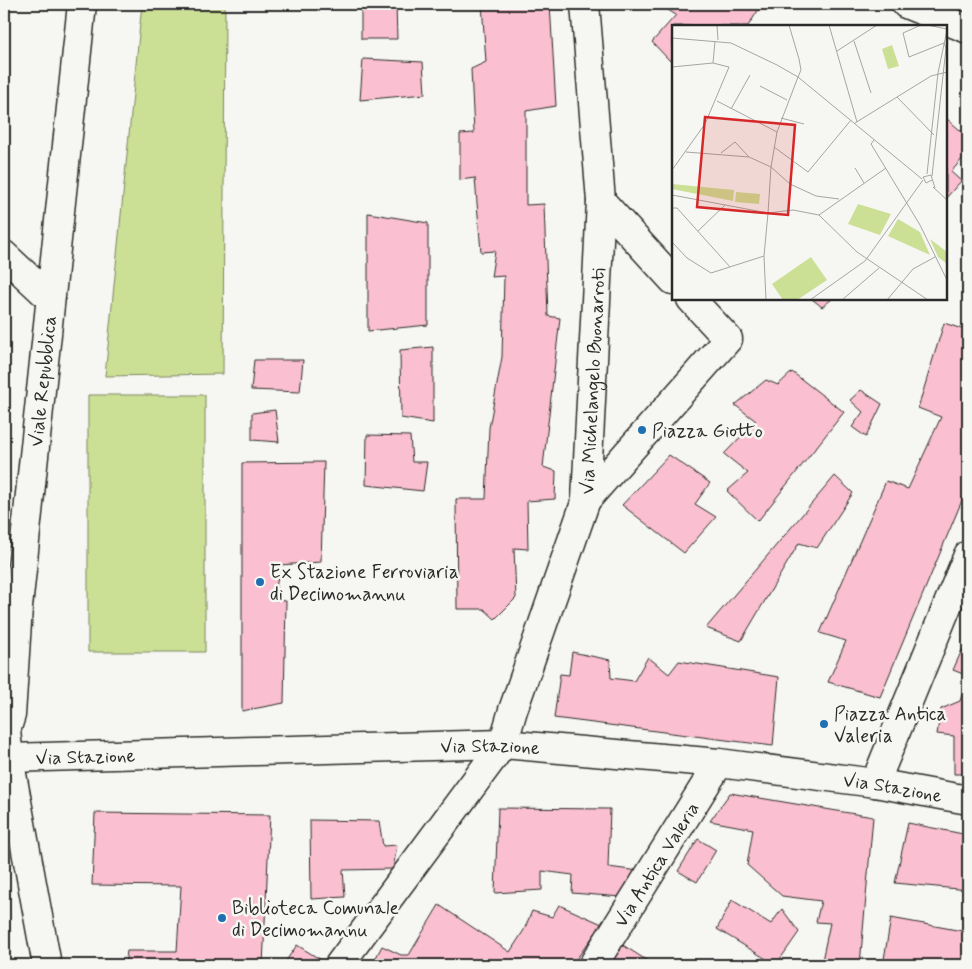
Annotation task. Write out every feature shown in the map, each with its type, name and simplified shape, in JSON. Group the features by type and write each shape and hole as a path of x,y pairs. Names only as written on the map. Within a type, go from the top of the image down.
{"street":[{"name":"Viale Repubblica","path":"47,965 6,758 6,731 11,716 18,607 82,4"},
{"name":"Via Michelangelo Buonarroti","path":"503,744 586,500 601,201 585,4"},
{"path":"906,4 968,30"},
{"path":"601,201 672,279"},
{"path":"4,255 50,298"},
{"path":"586,500 728,339 692,300"},
{"path":"875,783 968,555"},
{"path":"339,965 503,744"},
{"name":"Via Stazione","path":"6,758 503,744 718,763 875,783 968,800"},
{"name":"Via Antica Valeria","path":"594,965 718,763"}],"green space":[{"path":"142,4 225,4 223,374 105,376"},
{"path":"88,395 205,395 205,652 88,652"}],"building":[{"path":"361,4 396,4 397,39 361,39"},
{"path":"482,4 550,4 556,106 526,111 526,205 544,204 548,316 560,318 543,467 556,471 555,499 527,501 528,549 514,548 516,598 495,619 484,609 457,609 456,499 486,499 489,428 502,357 504,276 491,277 495,251 481,252 475,178 460,180 460,134 474,133 471,69 486,62"},
{"path":"671,4 759,4 761,6 749,25 672,25 672,58 670,61 652,42 676,15 665,8"},
{"path":"363,59 423,62 425,94 360,100"},
{"path":"947,119 968,137 968,152 951,172 961,181 947,197"},
{"path":"368,213 428,223 428,325 368,331"},
{"path":"813,300 831,300 822,307"},
{"path":"944,323 968,331 968,486 880,697 828,682 846,641 820,633 886,481 908,489 941,417 918,408"},
{"path":"433,347 433,423 401,418 400,350"},
{"path":"254,360 303,360 300,392 251,390"},
{"path":"792,372 844,412 758,521 727,491 748,473 724,454 756,421 735,405 766,380 778,385"},
{"path":"861,390 882,404 866,437 852,427 863,412 850,400"},
{"path":"275,410 279,442 252,440 252,413"},
{"path":"367,435 410,436 412,462 427,462 423,491 366,485"},
{"path":"669,455 710,483 695,504 716,517 684,553 622,505"},
{"name":"Ex Stazione Ferroviaria di Decimomannu","path":"324,462 321,562 280,565 274,600 286,601 284,703 242,711 242,463"},
{"path":"835,476 853,493 817,548 799,543 741,641 706,628"},
{"path":"962,650 968,650 968,676 953,670"},
{"path":"572,652 610,660 611,678 634,681 648,657 669,674 679,661 779,677 773,746 554,718 560,674 569,675"},
{"path":"968,676 968,774 954,774 954,736 937,734 941,709 960,701"},
{"path":"730,793 873,817 860,965 821,965 830,923 816,922 821,901 782,896 747,865 753,829 710,821"},
{"path":"498,808 610,809 608,867 639,871 621,897 572,893 573,875 542,871 542,890 495,893"},
{"name":"Biblioteca Comunale di Decimomannu","path":"95,813 270,815 263,965 125,965 127,951 177,951 181,886 92,885"},
{"path":"310,820 379,821 383,846 397,845 393,869 343,870 345,897 311,899"},
{"path":"908,823 968,835 968,890 895,883"},
{"path":"698,839 716,850 697,882 678,871"},
{"path":"732,900 771,924 782,909 799,932 776,965 717,929"},
{"path":"439,905 510,952 524,930 532,911 552,917 559,905 602,924 572,965 372,965 382,946 401,955 409,955"},
{"path":"891,918 968,932 968,965 883,965"},
{"path":"618,942 654,965 605,965"},
{"path":"297,945 326,963 325,965 283,965"}],"place":[{"name":"Piazza Giotto","path":"642,430"},
{"name":"Ex Stazione Ferroviaria di Decimomannu","path":"260,582"},
{"name":"Piazza Antica Valeria","path":"824,724"},
{"name":"Biblioteca Comunale di Decimomannu","path":"222,918"}]}
